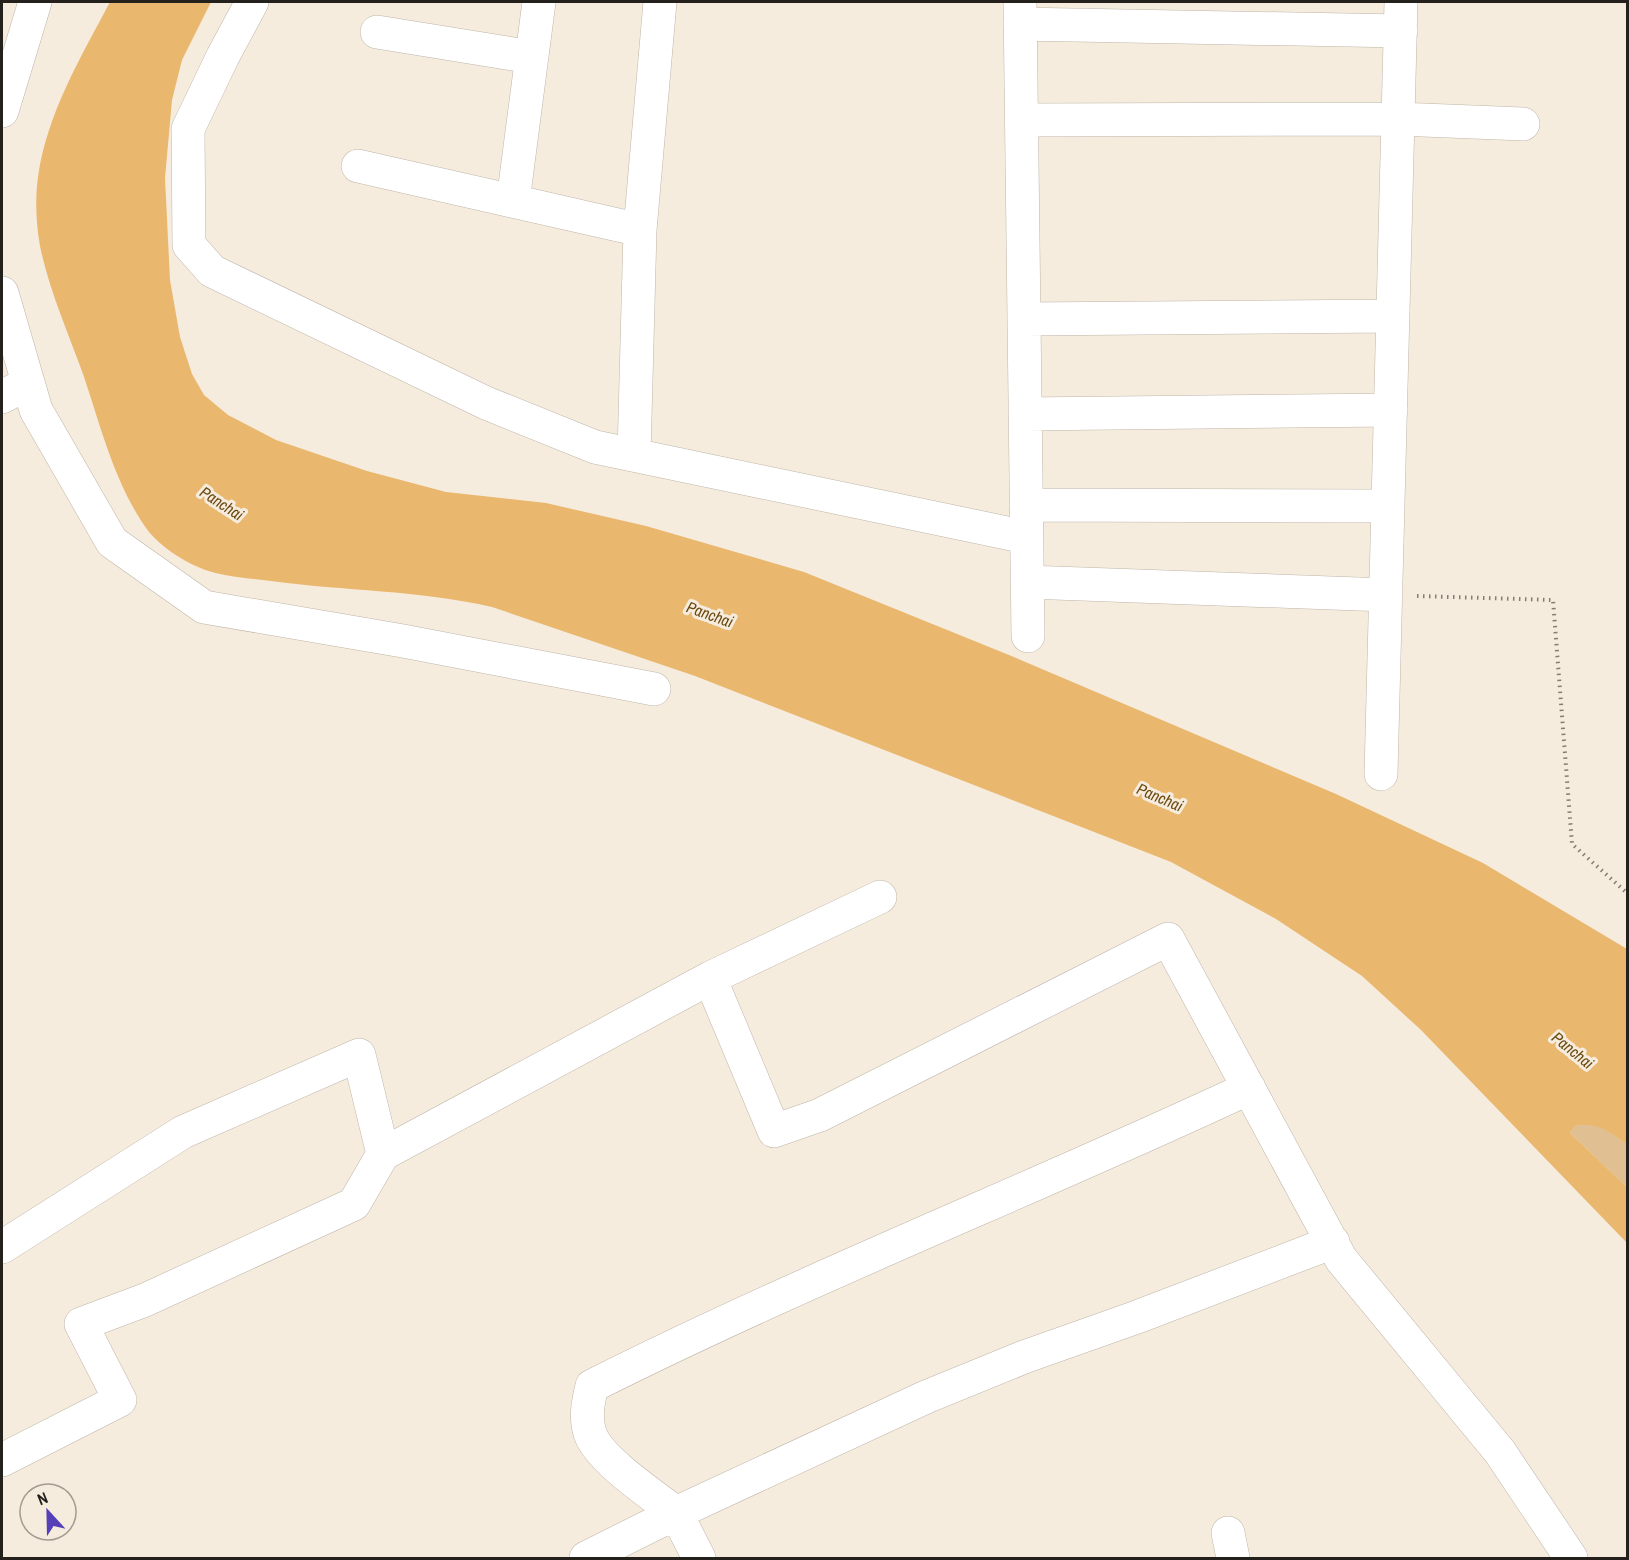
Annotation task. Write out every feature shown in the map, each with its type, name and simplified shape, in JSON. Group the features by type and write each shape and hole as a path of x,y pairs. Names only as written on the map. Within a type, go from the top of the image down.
{"street":[{"path":"2,111 35,2"},
{"path":"252,2 188,129 189,245 212,271 486,404 595,447 1026,521 1388,506"},
{"path":"513,201 539,2"},
{"path":"634,455 640,230 660,2"},
{"path":"1028,636 1020,13 1401,16 1381,774"},
{"path":"377,32 532,57"},
{"path":"1022,120 1398,119 1523,124"},
{"path":"358,166 640,230"},
{"path":"2,293 15,390 36,410 112,542 204,607 403,641 654,689"},
{"path":"1024,319 1393,316"},
{"path":"1025,414 1391,410"},
{"path":"1027,582 1386,595"},
{"path":"2,1460 120,1400 81,1324 144,1300 354,1204 383,1154 710,978 880,897"},
{"path":"710,978 774,1131 820,1114 1168,939 1341,1258 1500,1452 1571,1558"},
{"path":"2,1246 183,1132 359,1056 383,1154"},
{"path":"699,1558 676,1513 640,1486 610,1459 590,1434 587,1409 592,1386 721,1323 1249,1088"},
{"path":"586,1558 676,1513 926,1397 1024,1357 1137,1317 1333,1242"}],"path":[{"path":"1386,595 1553,600 1572,844 1628,894"}],"shaded area":[{"path":"1587,1123 1606,1129 1627,1145 1627,1187 1570,1133 1575,1126"}],"water":[{"name":"Panchai","path":"110,2 211,2 182,60 172,100 165,178 170,280 180,337 192,374 204,395 228,415 276,440 367,471 446,492 546,503 646,526 804,572 1009,655 1336,794 1483,863 1627,949 1627,1145 1603,1129 1590,1125 1575,1126 1570,1133 1627,1187 1627,1243 1421,1030 1362,976 1276,919 1171,862 695,676 492,607 437,597 224,575 192,564 165,547 149,532 137,514 118,476 54,295 40,246 38,229 36,203 38,177 49,130 66,86"}]}
